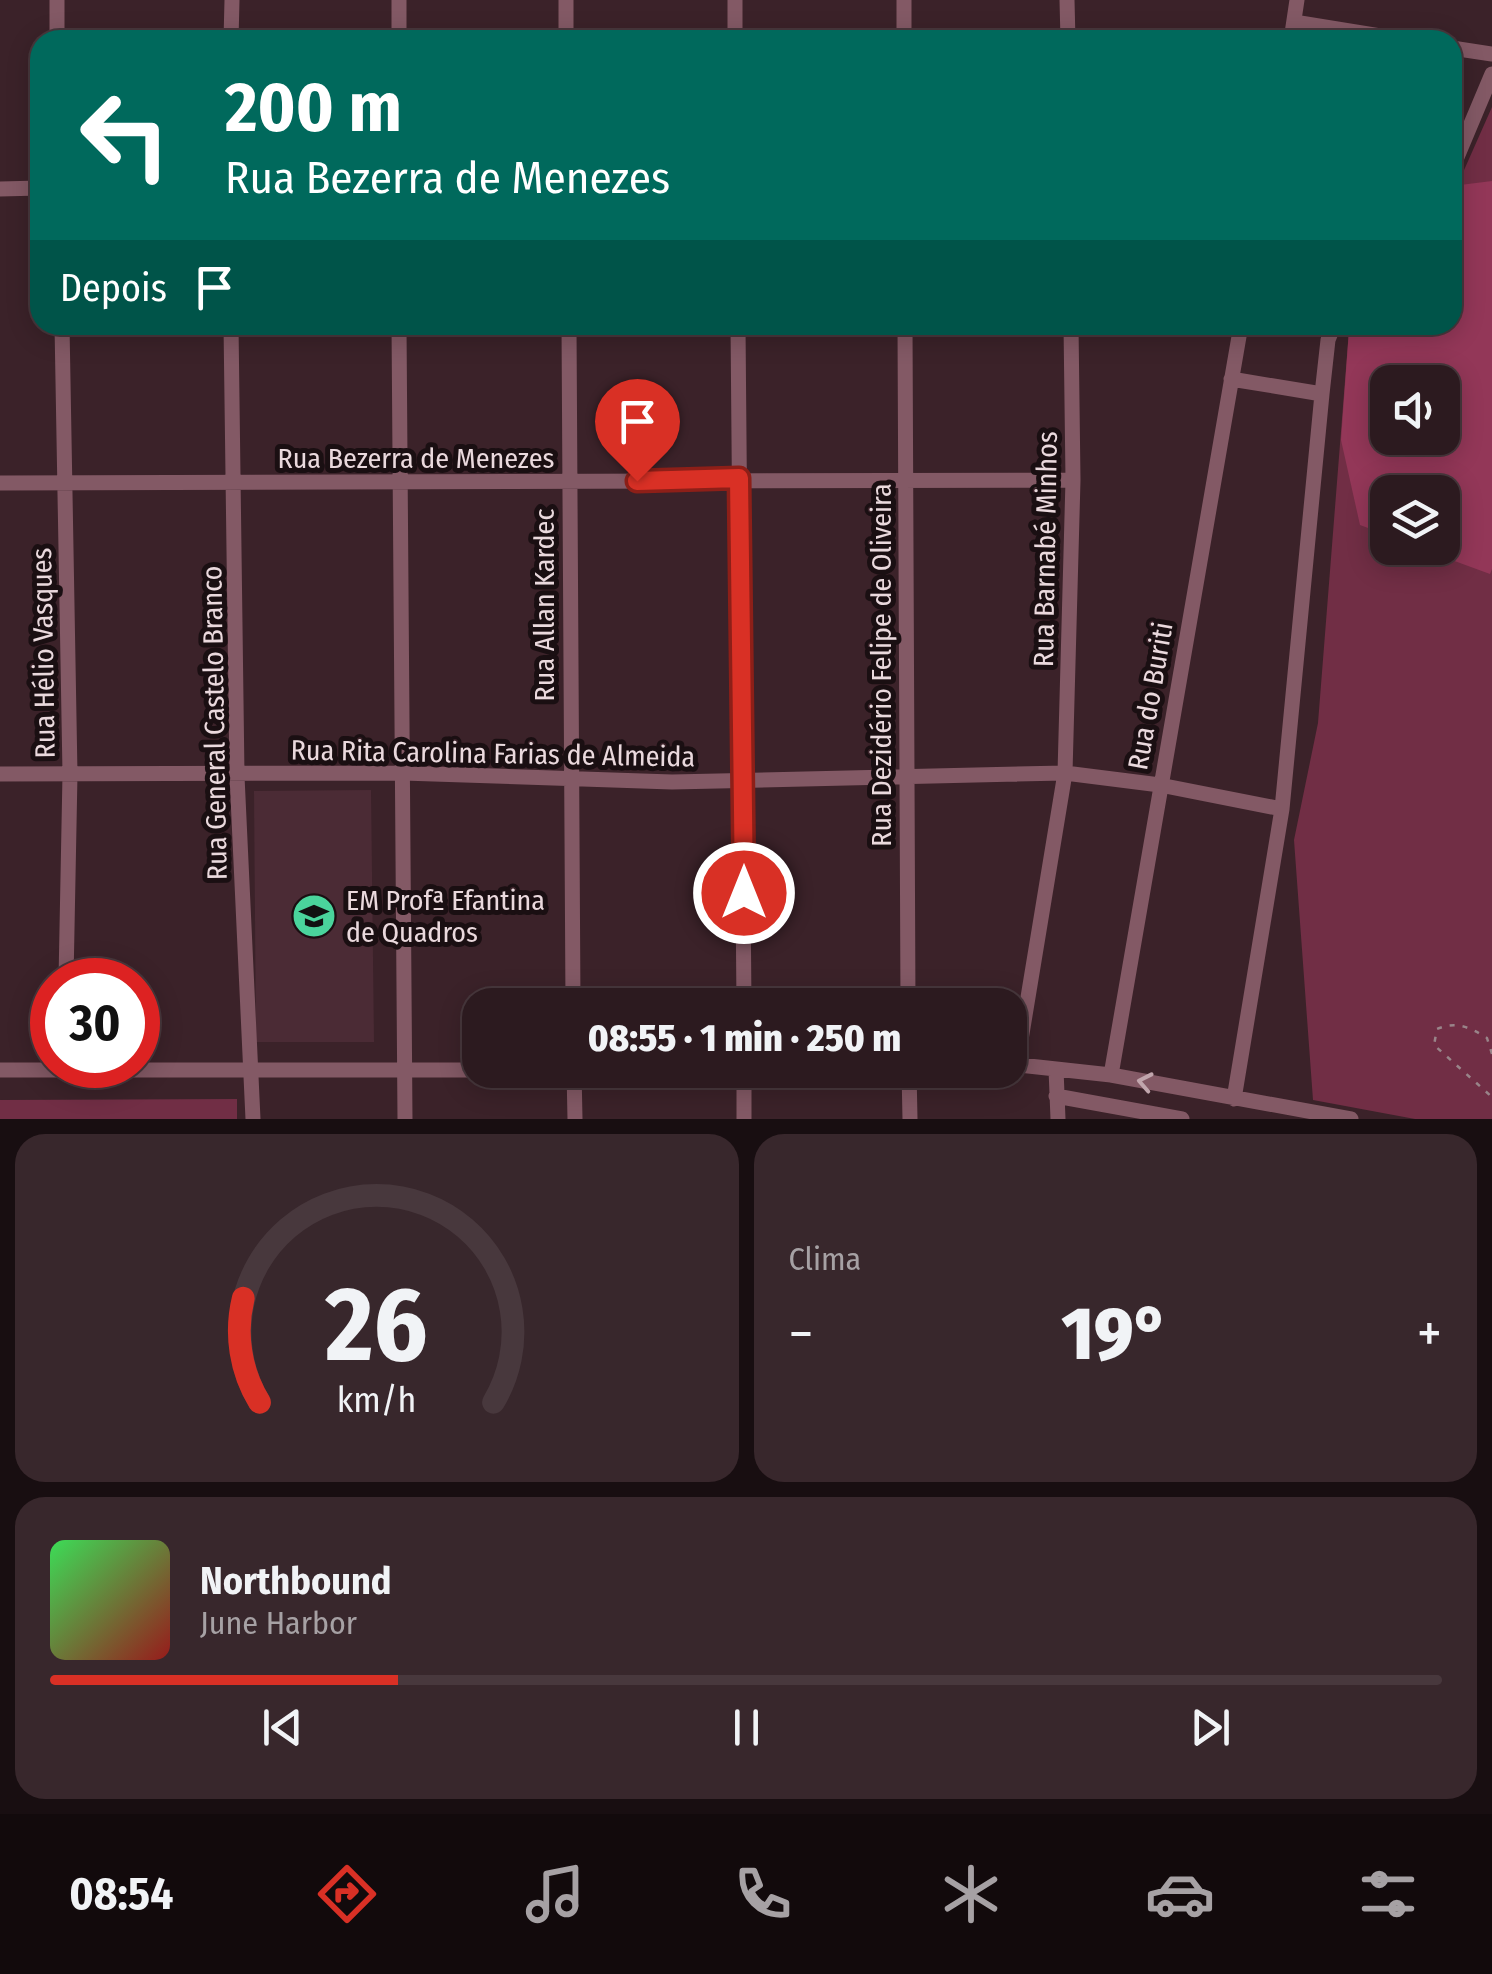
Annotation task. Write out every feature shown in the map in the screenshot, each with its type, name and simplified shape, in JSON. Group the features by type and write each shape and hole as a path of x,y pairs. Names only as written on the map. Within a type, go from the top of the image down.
{"street":[{"path":"57,0 57,30"},
{"path":"231,30 232,0"},
{"path":"399,0 400,30"},
{"path":"566,0 566,30"},
{"path":"735,0 735,30"},
{"path":"904,0 904,30"},
{"path":"1067,0 1068,30"},
{"path":"1292,30 1297,0"},
{"path":"1294,22 1343,30"},
{"path":"1462,50 1492,54"},
{"path":"1462,145 1492,74"},
{"path":"0,188 30,188"},
{"name":"Rua Hélio Vasques","path":"62,335 70,774 66,958"},
{"name":"Rua General Castelo Branco","path":"232,335 237,776 253,1119"},
{"path":"400,335 405,1119"},
{"name":"Rua Allan Kardec","path":"569,335 573,988"},
{"path":"738,335 744,988"},
{"name":"Rua Dezidério Felipe de Oliveira","path":"904,335 908,988"},
{"name":"Rua Barnabé Minhos","path":"1027,990 1065,774 1073,480 1071,335"},
{"name":"Rua do Buriti","path":"1110,1075 1238,335"},
{"path":"1234,1098 1282,810 1322,394 1332,335"},
{"path":"1231,378 1322,394"},
{"name":"Rua Bezerra de Menezes","path":"0,483 1073,480"},
{"name":"Rua Rita Carolina Farias de Almeida","path":"0,774 402,773 744,782 905,774 1065,774 1160,785 1282,810"},
{"path":"1027,1066 1110,1075 1234,1098 1293,1114 1352,1119"},
{"path":"0,1070 30,1069"},
{"path":"1056,1069 1058,1119"},
{"path":"160,1070 462,1071"},
{"path":"574,1088 575,1119"},
{"path":"744,1088 744,1119"},
{"path":"909,1088 910,1119"},
{"path":"1056,1096 1182,1119"}],"path":[{"path":"1492,1054 1487,1038 1471,1028 1450,1023 1437,1029 1434,1045 1442,1055 1492,1097"}],"shaded area":[{"path":"1492,107 1492,1119 1415,1119 1313,1100 1294,840 1318,723 1349,335 1462,335 1462,175"},
{"path":"1492,181 1492,569 1490,574 1460,563 1460,475 1370,475 1370,529 1360,525 1341,440 1349,335 1462,335 1462,185"},
{"name":"EM Profª Efantina de Quadros","path":"371,790 374,1042 256,1042 254,791"},
{"path":"237,1099 237,1119 0,1119 0,1100"}],"place":[{"name":"EM Profª Efantina de Quadros","path":"314,916"}],"route":[{"path":"637,481 739,478 744,893"}]}
